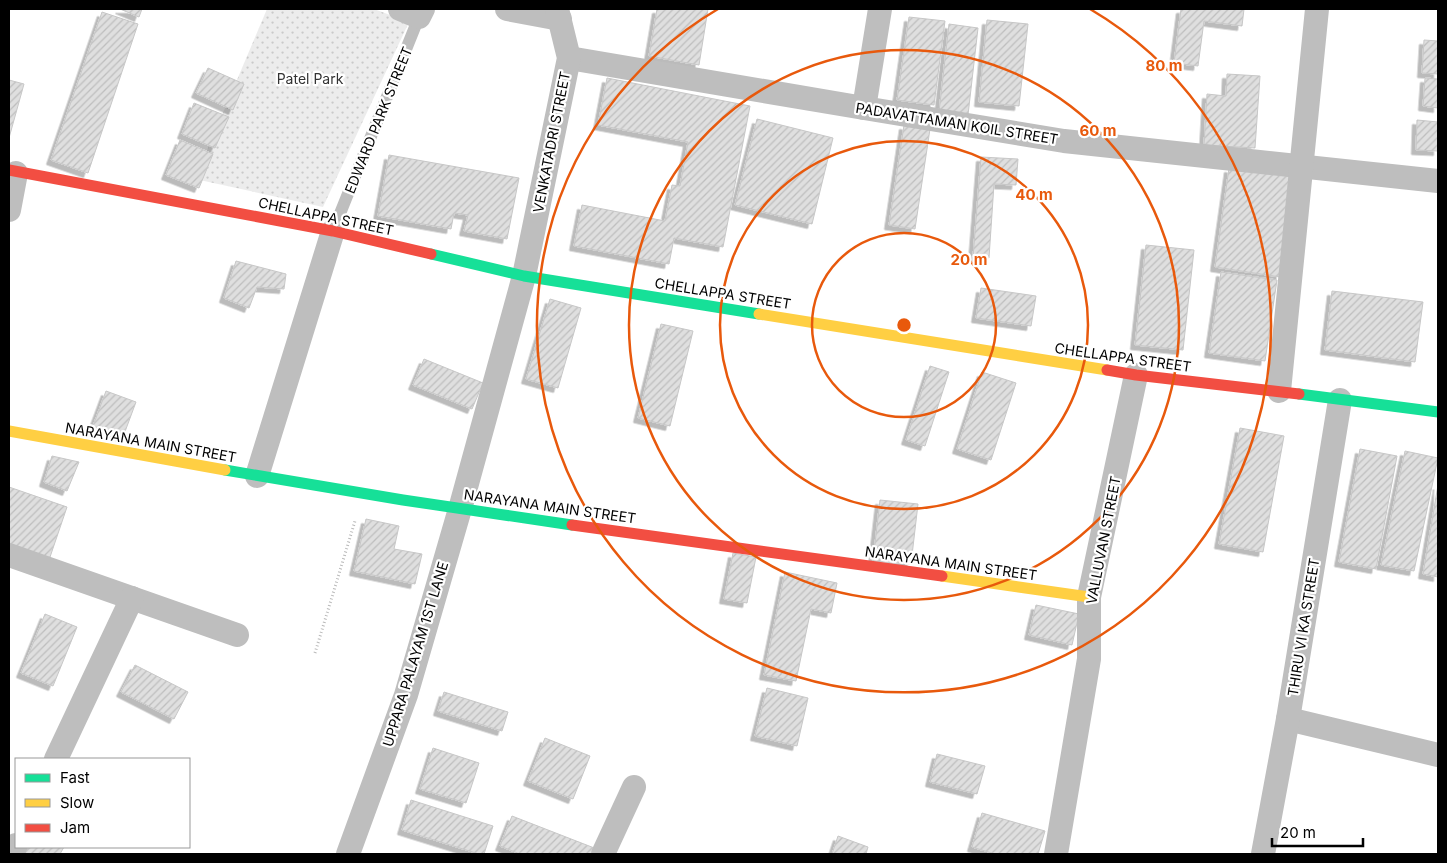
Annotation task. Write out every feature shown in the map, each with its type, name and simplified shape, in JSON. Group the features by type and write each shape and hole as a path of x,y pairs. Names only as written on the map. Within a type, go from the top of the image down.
{"street":[{"path":"507,9 558,14"},
{"path":"864,108 880,9"},
{"path":"1278,391 1318,9"},
{"name":"VENKATADRI STREET","path":"460,509 524,276 568,58 558,14"},
{"name":"PADAVATTAMAN KOIL STREET","path":"568,58 1064,141 1438,181"},
{"path":"9,210 12,172"},
{"name":"CHELLAPPA STREET","path":"12,172 333,231 524,276 1136,376 1278,391 1438,412"},
{"path":"257,476 333,231"},
{"name":"VALLUVAN STREET","path":"1056,854 1089,659 1089,597 1136,376"},
{"name":"THIRU VI KA STREET","path":"1263,854 1288,719 1340,400"},
{"name":"NARAYANA MAIN STREET","path":"9,431 257,476 460,509 1089,597"},
{"name":"UPPARA PALAYAM 1ST LANE","path":"348,854 406,695 460,509"},
{"path":"9,555 237,635"},
{"path":"56,758 132,598"},
{"path":"1288,719 1438,756"},
{"path":"603,854 634,787"}],"lane":[{"name":"EDWARD PARK STREET","path":"333,231 414,11"}],"path":[{"path":"315,653 363,494"}],"green space":[{"name":"Patel Park","path":"267,9 374,9 409,22 323,207 195,179"}],"building":[{"path":"120,9 142,9 139,17"},
{"path":"657,9 708,9 699,65 649,56"},
{"path":"1181,9 1244,9 1242,26 1204,21 1198,66 1174,63"},
{"path":"102,12 138,24 88,173 51,160"},
{"path":"909,17 945,21 934,105 897,100"},
{"path":"987,20 1028,24 1019,106 979,102"},
{"path":"949,24 978,28 968,115 939,112"},
{"path":"1424,40 1438,41 1438,74 1422,73"},
{"path":"208,68 244,84 233,110 196,93"},
{"path":"1227,74 1260,76 1255,148 1204,145 1207,94 1226,96"},
{"path":"607,78 750,106 723,247 674,238 669,264 574,246 582,205 665,221 672,185 680,186 688,142 598,125"},
{"path":"1425,78 1438,79 1438,108 1423,106"},
{"path":"9,80 24,84 9,138"},
{"path":"194,103 229,117 215,148 182,134"},
{"path":"757,119 833,138 812,224 735,205"},
{"path":"1417,120 1438,122 1438,151 1416,150"},
{"path":"904,125 930,129 915,229 889,225"},
{"path":"180,140 213,154 199,188 166,175"},
{"path":"389,155 519,178 507,239 464,231 468,215 454,213 451,229 378,216"},
{"path":"981,157 1018,159 1016,185 994,184 989,258 973,257"},
{"path":"1229,168 1295,177 1280,277 1215,267"},
{"path":"1146,245 1194,250 1183,350 1135,345"},
{"path":"236,261 286,274 284,289 257,287 249,308 224,298"},
{"path":"1221,272 1277,280 1265,361 1209,353"},
{"path":"981,288 1036,296 1031,326 976,318"},
{"path":"1332,291 1423,302 1415,362 1325,350"},
{"path":"550,299 581,308 558,388 526,379"},
{"path":"661,324 693,331 670,426 638,418"},
{"path":"424,359 483,383 472,409 413,385"},
{"path":"930,366 949,372 925,446 906,440"},
{"path":"982,372 1016,383 991,460 957,449"},
{"path":"106,391 136,402 123,437 93,426"},
{"path":"1240,428 1284,436 1263,552 1219,544"},
{"path":"1360,449 1397,456 1376,569 1339,562"},
{"path":"1405,451 1438,458 1414,571 1381,565"},
{"path":"52,456 79,462 67,491 44,482"},
{"path":"1438,485 1438,577 1423,574"},
{"path":"9,487 67,507 49,560 9,546"},
{"path":"880,500 918,504 911,564 873,561"},
{"path":"366,519 399,526 394,549 422,554 415,584 354,571"},
{"path":"733,553 756,557 747,603 724,599"},
{"path":"785,572 837,583 831,613 811,609 796,681 764,675"},
{"path":"1036,605 1079,614 1072,645 1029,635"},
{"path":"45,614 77,627 53,686 21,673"},
{"path":"135,665 188,692 174,719 121,692"},
{"path":"767,688 808,698 797,746 755,736"},
{"path":"444,692 508,712 502,731 438,711"},
{"path":"545,738 590,756 573,799 528,781"},
{"path":"433,748 479,763 466,803 420,789"},
{"path":"937,754 985,766 977,794 930,782"},
{"path":"411,800 493,826 484,854 402,830"},
{"path":"982,813 1045,831 1038,854 995,854 972,847"},
{"path":"512,816 602,851 600,854 520,854 500,846"},
{"path":"838,836 868,847 866,854 832,854"},
{"path":"27,848 63,848 60,854 24,854"}],"traffic: fast":[{"path":"431,254 524,276 759,314"},
{"path":"1299,394 1438,412"},
{"path":"225,470 403,500 572,525"}],"traffic: slow":[{"path":"759,314 1107,370"},
{"path":"9,431 225,470"},
{"path":"942,576 1089,597"}],"traffic: jam":[{"path":"9,170 333,231 431,254"},
{"path":"1107,370 1299,394"},
{"path":"572,525 942,576"}]}
